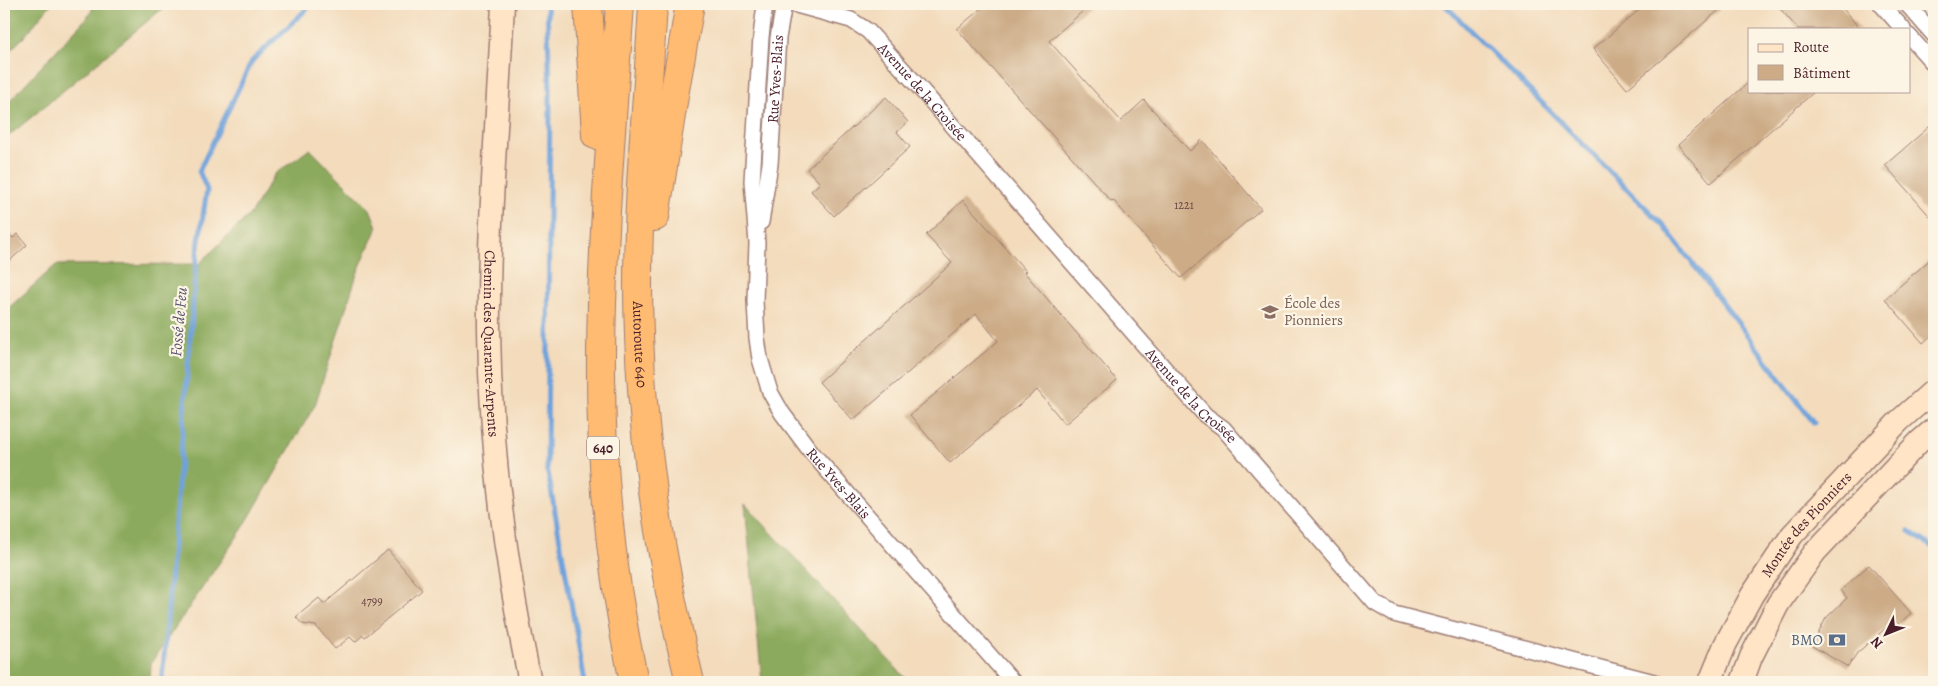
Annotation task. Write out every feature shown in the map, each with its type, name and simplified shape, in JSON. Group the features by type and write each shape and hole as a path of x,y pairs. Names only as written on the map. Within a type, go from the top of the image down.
{"highway":[{"path":"588,4 604,264"},
{"name":"640","path":"620,4 604,264 601,354 606,484 619,597 634,682"},
{"name":"Autoroute 640","path":"653,4 638,257 644,412 652,480 671,599 690,682"},
{"path":"640,330 669,124 690,4"}],"street":[{"name":"Chemin des Quarante-Arpents","path":"503,4 490,253 490,353 494,432 504,521 511,577 530,682"},
{"name":"Rue Yves-Blais","path":"765,4 761,37 752,181 757,243 755,301 757,338 763,370 770,392 782,413 812,453 1013,682"},
{"name":"Rue Yves-Blais","path":"757,243 768,183 778,38 784,4"},
{"name":"Avenue de la Croisée","path":"793,4 852,20 868,31 1205,415 1223,428 1375,603 1394,614 1654,682"},
{"path":"1881,4 1902,28"},
{"path":"1907,4 1934,35"},
{"path":"1910,37 1934,64"},
{"name":"Montée des Pionniers","path":"1710,682 1725,645 1752,595 1792,535 1899,421 1934,390"},
{"name":"Montée des Pionniers","path":"1742,682 1751,657 1778,604 1815,552 1934,428"}],"green space":[{"path":"4,4 51,4 24,37 4,56"},
{"path":"93,4 168,4 5,139 4,107 91,13"},
{"path":"310,149 370,209 377,227 357,274 315,405 243,528 151,663 150,682 4,682 4,312 56,265 199,264 251,213 275,174"},
{"path":"745,504 909,682 762,682"}],"building":[{"path":"986,4 1091,4 1049,41 1121,121 1144,100 1190,151 1202,140 1261,209 1181,278 1113,200 1111,201 957,29"},
{"path":"1646,4 1726,4 1627,89 1593,49"},
{"path":"1776,4 1839,4 1859,28 1797,28"},
{"path":"1748,83 1748,92 1814,92 1711,183 1678,145"},
{"path":"886,97 908,122 897,132 910,147 834,216 811,191 820,183 807,169"},
{"path":"1929,127 1934,133 1934,221 1885,165"},
{"path":"963,200 1026,271 1024,272 1117,380 1065,424 1037,390 950,463 910,415 998,341 976,314 853,420 819,382 952,263 926,235"},
{"path":"4,228 13,238 18,234 27,245 4,266"},
{"path":"1934,256 1934,333 1923,343 1885,299"},
{"path":"388,550 422,590 365,637 363,635 355,642 350,637 335,649 316,626 302,624 296,617 319,598 324,604"},
{"path":"1869,565 1911,613 1899,624 1895,620 1857,653 1848,667 1812,646 1826,618 1847,598 1841,590"}],"waterway":[{"name":"Fossé de Feu","path":"162,682 197,254 207,190 199,171 252,61 312,4"},
{"path":"547,4 550,92 547,467 585,682"},
{"path":"1444,4 1664,226 1814,423"},
{"path":"1909,531 1934,548"}],"place":[{"name":"École des Pionniers","path":"1270,312"},
{"name":"BMO","path":"1837,640"}]}
